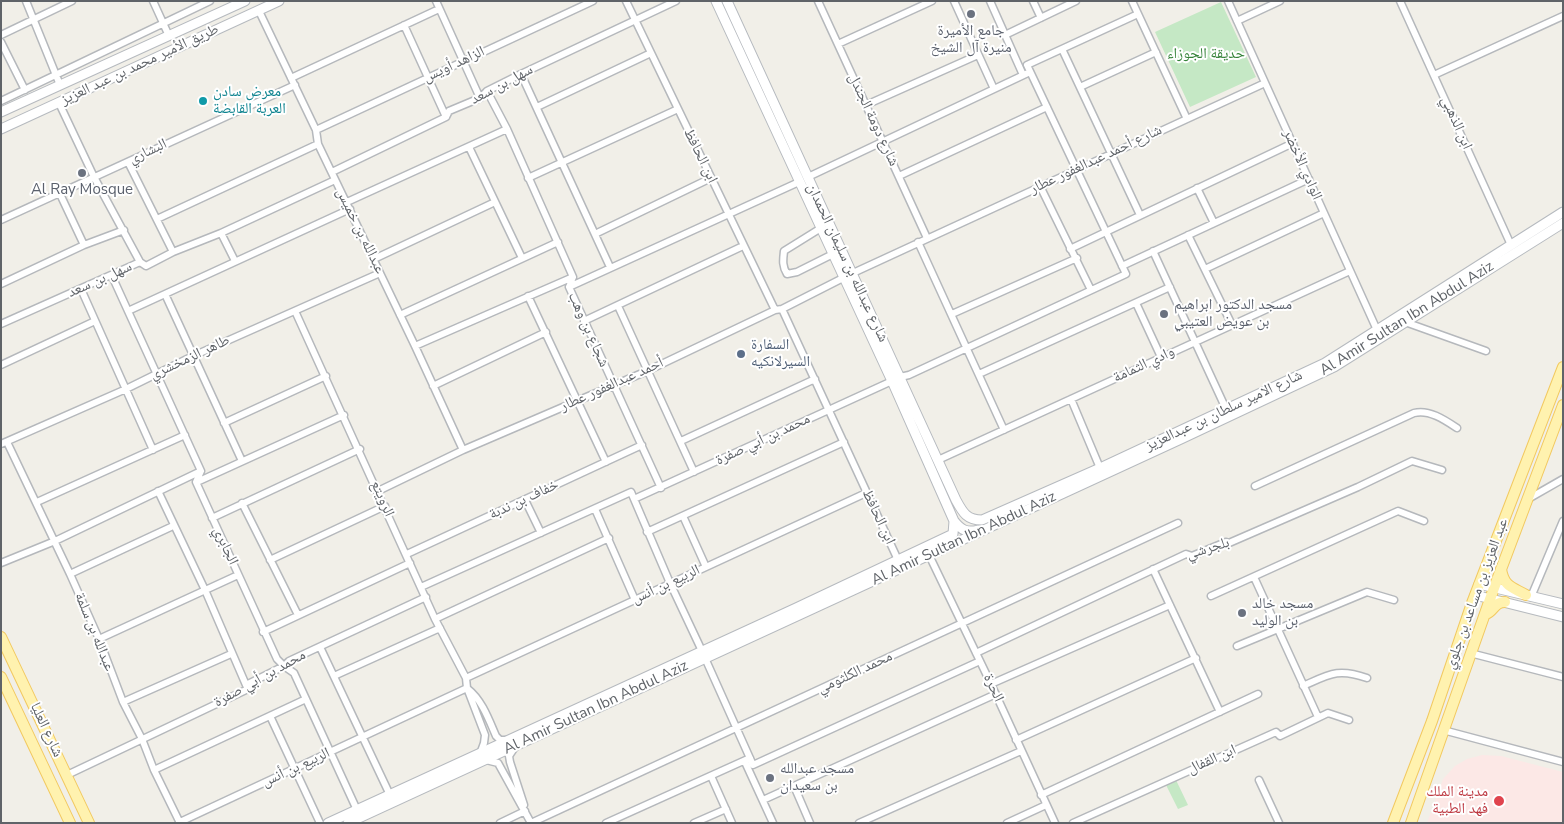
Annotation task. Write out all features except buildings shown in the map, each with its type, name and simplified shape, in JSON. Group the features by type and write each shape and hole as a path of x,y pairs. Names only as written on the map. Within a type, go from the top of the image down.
{"main road":[{"name":"عبد العزيز بن مساعد بن جلوي","path":"1393,823 1432,721 1479,584 1563,367"},
{"name":"عبد العزيز بن مساعد بن جلوي","path":"1410,823 1492,593 1563,406"},
{"path":"1501,569 1503,579 1507,585 1529,596"},
{"path":"1485,614 1490,612 1496,604 1505,602"},
{"name":"شارع العليا","path":"1,637 89,823"},
{"name":"شارع العليا","path":"1,678 70,823"}],"street":[{"path":"26,1 60,85"},
{"path":"1,35 72,1"},
{"path":"153,1 170,36"},
{"path":"1,101 210,1"},
{"name":"طريق الأمير محمد بن عبد العزيز","path":"1,112 245,1"},
{"name":"طريق الأمير محمد بن عبد العزيز","path":"1,129 279,1"},
{"path":"436,1 480,98"},
{"name":"الزاهد أويس","path":"316,130 593,1"},
{"name":"ابن الحافظ","path":"626,1 775,310"},
{"name":"سهل بن سعد","path":"332,172 446,117 449,112 480,98 487,91 521,74 676,1"},
{"name":"شارع عبدالله بن سليمان الحمدان","path":"716,1 833,254 849,275"},
{"name":"شارع عبدالله بن سليمان الحمدان","path":"727,1 808,177 849,275 896,379 954,521"},
{"name":"شارع دومة الجندل","path":"818,1 928,238"},
{"path":"838,44 932,1"},
{"path":"954,1 994,89"},
{"path":"990,1 1005,35 1047,107 1122,266 1309,179"},
{"path":"1033,1 1041,18"},
{"path":"1005,35 1076,1"},
{"path":"1132,1 1187,119"},
{"name":"الوادي الأخضر","path":"1228,1 1377,330"},
{"path":"1237,21 1280,1"},
{"name":"ابن الذهبي","path":"1400,1 1511,246"},
{"path":"291,78 438,9"},
{"name":"عبدالله بن خميس","path":"259,11 316,130 318,144 463,450"},
{"path":"808,177 994,89 1062,49 1138,14"},
{"path":"1434,74 1563,16"},
{"path":"404,25 446,117"},
{"path":"1,42 25,90"},
{"path":"1062,49 1140,216"},
{"path":"1080,87 1156,52"},
{"path":"537,107 651,53"},
{"path":"866,105 978,55"},
{"path":"101,83 98,81 98,75 118,64 123,58"},
{"path":"521,74 610,267"},
{"name":"شارع أحمد عبدالغفور عطار","path":"918,242 1265,83"},
{"name":"البشاري","path":"1,220 295,85"},
{"name":"شجاع بن وهب","path":"487,91 558,242 573,277 569,287 661,488"},
{"path":"59,103 94,177 140,262"},
{"path":"899,176 1047,107"},
{"path":"528,178 678,109"},
{"path":"347,202 469,147 506,128"},
{"path":"157,219 318,144"},
{"path":"1070,249 1292,144"},
{"path":"469,147 522,258"},
{"path":"128,162 173,252"},
{"path":"595,234 711,178"},
{"name":"سهل بن سعد","path":"1,324 140,262 146,266 173,252 221,233 335,180"},
{"path":"569,287 799,182"},
{"path":"1040,186 1070,249 1077,258 1091,290"},
{"path":"1197,188 1214,223"},
{"path":"60,194 84,245"},
{"path":"374,259 495,202"},
{"path":"128,311 234,261 350,210"},
{"name":"شارع الامير سلطان بن عبدالعزيز","path":"978,520 1100,468 1325,363 1563,212"},
{"path":"1205,269 1324,213"},
{"name":"Al Amir Sultan Ibn Abdul Aziz","path":"348,823 898,560 992,526 1334,367 1563,223"},
{"path":"821,228 784,252 784,269 787,274 797,272 833,254"},
{"path":"1,284 84,245 124,230"},
{"path":"221,233 234,261"},
{"path":"1188,235 1232,325"},
{"path":"400,315 558,242"},
{"path":"849,275 918,242 1004,430"},
{"path":"584,321 743,246"},
{"path":"1153,251 1226,409"},
{"path":"952,314 1077,258"},
{"name":"محمد بن أبي صفرة","path":"634,499 1126,274 1122,266"},
{"name":"وادي الثمامة","path":"938,460 1350,271"},
{"name":"طاهر الزمخشري","path":"4,443 380,273"},
{"name":"أحمد عبدالغفور عطار","path":"378,491 463,450 647,371 775,310 782,310 849,275"},
{"path":"112,276 201,471 196,482"},
{"path":"415,346 573,277"},
{"path":"979,374 1170,287"},
{"path":"80,289 153,450"},
{"path":"165,294 242,461"},
{"path":"528,296 606,462"},
{"path":"1136,303 1161,358"},
{"path":"618,306 694,472"},
{"name":"ابن الحافظ","path":"782,310 898,560"},
{"name":"الرويتع","path":"295,311 360,449 440,628 466,678 467,688 485,735 483,757"},
{"path":"1,365 95,321"},
{"path":"1405,322 1486,351"},
{"path":"434,386 546,332"},
{"path":"224,423 326,376"},
{"path":"681,441 815,379"},
{"name":"شارع عبدالله بن سليمان الحمدان","path":"896,379 963,513 978,520"},
{"path":"1071,399 1100,468"},
{"path":"1255,486 1414,413 1431,414 1457,428"},
{"path":"196,482 344,415"},
{"path":"37,502 185,435"},
{"path":"647,532 844,442"},
{"name":"عبدالله بن سلمة","path":"4,443 37,502 99,639 122,702 142,739 154,770 180,822"},
{"name":"خفاف بن ندبة","path":"407,554 642,445"},
{"path":"212,518 360,449"},
{"name":"بلجرشي","path":"976,652 1186,554 1192,556 1226,542 1229,543 1358,487 1412,461 1442,470"},
{"path":"1,564 55,541 201,471"},
{"path":"1527,500 1563,479"},
{"name":"الجابري","path":"196,482 263,632 277,659 294,673 357,810"},
{"path":"158,492 205,590 246,685"},
{"path":"421,587 631,492 647,532 736,728 773,823"},
{"name":"الربيع بن أنس","path":"466,678 866,492"},
{"path":"525,500 541,533"},
{"path":"242,503 298,615"},
{"path":"270,560 385,506"},
{"path":"595,509 635,600"},
{"path":"1211,596 1398,511 1424,521"},
{"path":"954,521 960,524 963,522 963,513"},
{"path":"955,538 962,538 965,529 966,520 963,513"},
{"path":"683,516 706,567"},
{"name":"Al Amir Sultan Ibn Abdul Aziz","path":"965,529 978,520"},
{"path":"954,521 965,529 974,531 992,526"},
{"name":"Al Amir Sultan Ibn Abdul Aziz","path":"954,521 955,538"},
{"path":"1529,596 1563,521"},
{"name":"محمد الكلثومي","path":"531,823 1178,523"},
{"path":"70,574 173,526"},
{"path":"436,619 609,538"},
{"name":"Al Amir Sultan Ibn Abdul Aziz","path":"703,654 929,555 955,538"},
{"name":"الحرة","path":"929,555 1055,823"},
{"path":"263,632 410,563"},
{"path":"1153,569 1220,712"},
{"path":"99,639 238,575"},
{"path":"1254,577 1318,717"},
{"path":"1479,584 1505,602 1563,617"},
{"path":"1237,646 1367,592 1394,600"},
{"path":"1475,595 1492,593 1529,596 1563,604"},
{"name":"محمد بن أبي صفرة","path":"67,775 248,689 246,685 284,666 289,661 426,597"},
{"path":"991,684 1170,606"},
{"path":"334,676 440,628"},
{"path":"320,646 390,795"},
{"path":"1470,653 1563,677"},
{"path":"122,702 232,654"},
{"path":"1016,740 1196,658"},
{"path":"748,760 753,765 980,661"},
{"path":"1303,686 1340,672 1368,678"},
{"path":"467,688 480,701 496,736 500,740 514,742 510,762 525,811"},
{"name":"الربيع بن أنس","path":"180,822 467,688"},
{"path":"763,800 996,694"},
{"path":"1041,795 1258,694"},
{"path":"154,770 306,699"},
{"name":"ابن القفال","path":"1073,823 1276,732 1280,736 1328,713 1349,720"},
{"path":"270,716 320,823"},
{"path":"1443,730 1563,762"},
{"path":"860,823 1021,750"},
{"path":"483,757 498,763 531,823"},
{"name":"Al Amir Sultan Ibn Abdul Aziz","path":"328,823 483,757"},
{"path":"606,823 748,760"},
{"path":"711,776 732,823"},
{"path":"1258,780 1279,823"},
{"path":"794,786 810,823"},
{"path":"1008,823 1046,805"},
{"path":"694,823 726,808"},
{"path":"500,823 525,811"}],"shaded area":[{"name":"مدينة الملك فهد الطبية","path":"1482,755 1501,756 1563,772 1563,823 1427,823 1443,779 1455,766 1467,759"}],"green space":[{"name":"حديقة الجوزاء","path":"1221,2 1256,77 1190,107 1155,32"},
{"path":"1176,780 1188,805 1178,809 1166,785"}],"place":[{"name":"جامع الأميرة منيرة آل الشيخ","path":"971,14"},
{"name":"معرض سادن العربة القابضة","path":"203,101"},
{"name":"Al Ray Mosque","path":"82,173"},
{"name":"مسجد الدكتور ابراهيم بن عويض العتيبي","path":"1164,314"},
{"name":"السفارة السيرلانكيه","path":"741,354"},
{"name":"مسجد خالد بن الوليد","path":"1242,613"},
{"name":"مسجد عبدالله بن سعيدان","path":"770,778"},
{"name":"مدينة الملك فهد الطبية","path":"1499,801"}]}
